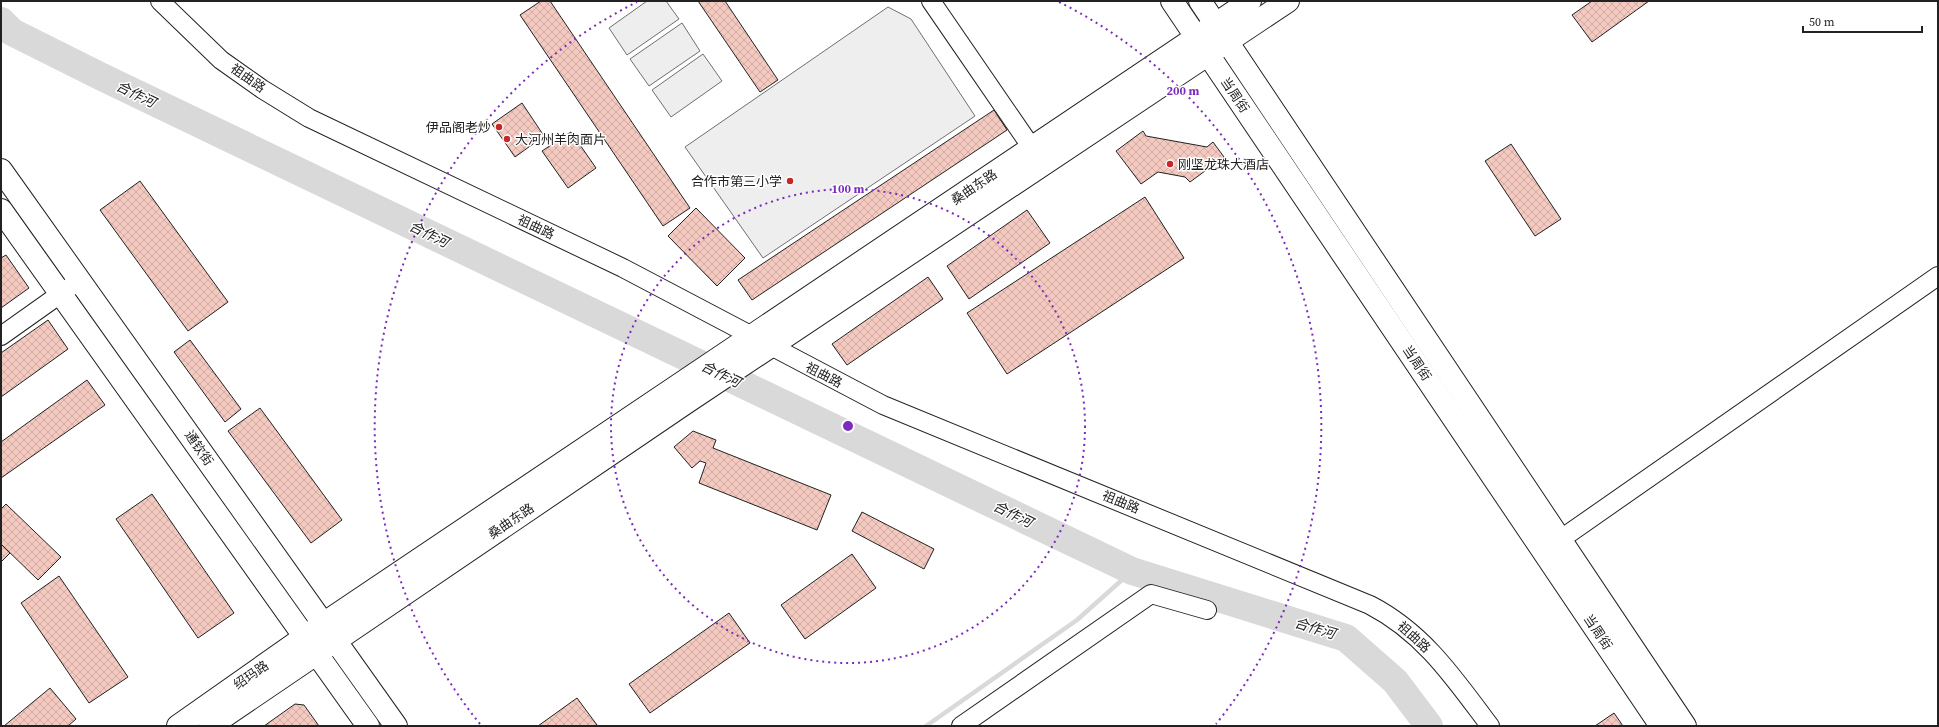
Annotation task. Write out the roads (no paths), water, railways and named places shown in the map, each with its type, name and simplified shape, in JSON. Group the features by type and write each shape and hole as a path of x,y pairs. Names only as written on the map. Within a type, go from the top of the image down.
{"main road":[{"name":"当周街","path":"1172,1 1661,726"},
{"name":"当周街","path":"1200,1 1685,726"},
{"path":"1221,33 1250,1"},
{"path":"1221,33 1288,1"},
{"name":"桑曲东路","path":"752,348 1032,148 1221,33"},
{"name":"桑曲东路","path":"329,632 1202,45"},
{"name":"通钦街","path":"1,170 396,726"},
{"path":"1,210 368,726"},
{"name":"绍玛路","path":"210,726 329,632"},
{"name":"绍玛路","path":"178,726 311,645"}],"street":[{"name":"祖曲路","path":"160,1 221,60 262,89 308,118 623,268 752,348 883,405 1382,611 1404,625 1429,649 1490,726"},
{"path":"932,1 1032,148"},
{"path":"1561,539 1938,276"},
{"path":"1,336 80,280"},
{"path":"961,726 1151,594 1207,610"}],"waterway":[{"name":"合作河","path":"1,21 12,32 102,77 1132,571 1346,638 1395,681 1429,726"},
{"path":"926,726 1077,620 1132,571"}],"place":[{"name":"伊品阁老炒","path":"499,127"},
{"name":"大河州羊肉面片","path":"507,139"},
{"name":"刚坚龙珠大酒店","path":"1170,164"},
{"name":"合作市第三小学","path":"790,181"}]}
